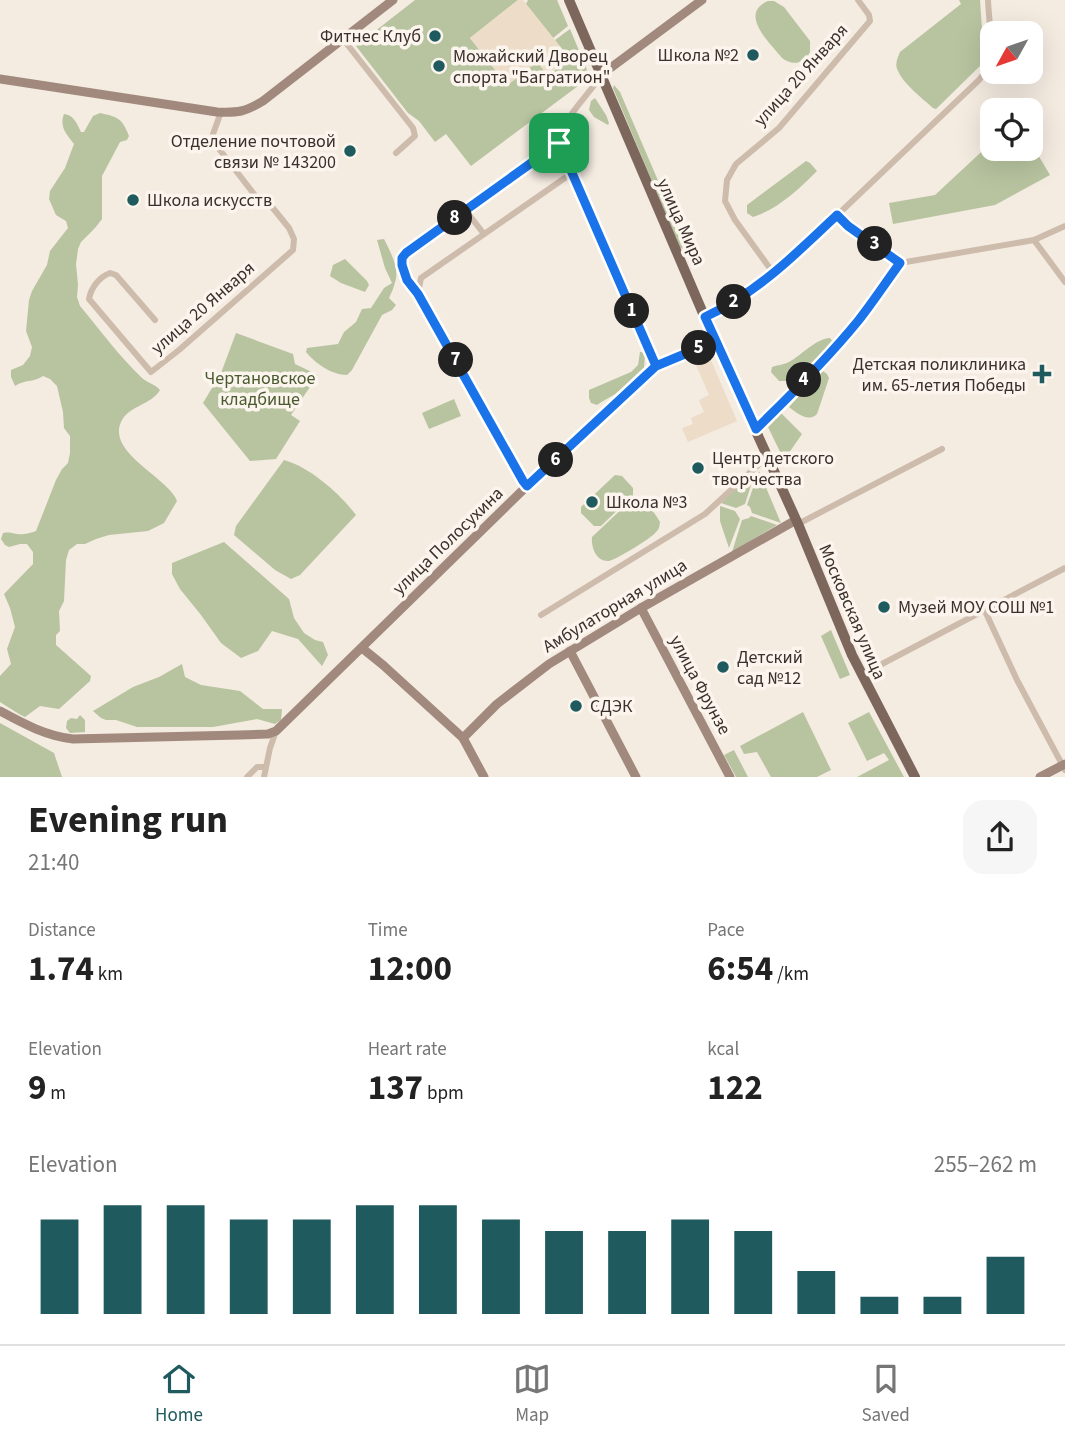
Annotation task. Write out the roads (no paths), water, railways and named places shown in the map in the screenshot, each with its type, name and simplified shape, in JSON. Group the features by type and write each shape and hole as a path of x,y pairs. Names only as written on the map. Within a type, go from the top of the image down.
{"main road":[{"name":"улица Мира","path":"569,0 635,158 768,456"},
{"name":"Московская улица","path":"768,456 861,675 915,777"}],"street":[{"path":"0,79 237,113 253,107 393,0"},
{"path":"656,366 559,143 570,116 601,75 702,0"},
{"name":"улица 20 Января","path":"774,274 725,201 727,180 736,164 779,128 870,21 869,15 858,0"},
{"path":"705,317 738,300 774,274 984,74 990,56 988,0"},
{"path":"343,39 413,128 415,136 396,153"},
{"name":"улица 20 Января","path":"155,320 116,275 110,273 98,281 89,296 151,372 293,250 294,239 289,228 268,202 257,198 216,145 213,134 221,112"},
{"path":"527,486 418,294 407,280 402,258 559,143"},
{"path":"418,294 421,278 572,173"},
{"path":"466,211 484,234"},
{"path":"837,215 900,263"},
{"path":"756,429 842,340 900,263 1034,240 1065,226"},
{"path":"1034,240 1065,282"},
{"name":"улица Полосухина","path":"264,777 276,731 527,486 656,366 716,341"},
{"name":"Амбулаторная улица","path":"463,738 497,704 549,664 641,608 797,522 942,449"},
{"path":"541,615 705,513 768,456"},
{"path":"861,675 1065,568"},
{"name":"улица Фрунзе","path":"641,608 730,777"},
{"path":"985,611 1017,680 1064,766 1040,777"},
{"path":"362,648 463,738 484,777"},
{"path":"570,651 636,777"},
{"path":"0,711 39,731 73,739 249,735 276,731"},
{"path":"247,777 257,767 265,768"}],"place":[{"name":"Фитнес Клуб","path":"435,36"},
{"name":"Школа №2","path":"753,55"},
{"name":"Можайский Дворец спорта \"Багратион\"","path":"439,66"},
{"name":"Отделение почтовой связи № 143200","path":"350,151"},
{"name":"Школа искусств","path":"133,200"},
{"name":"Детская поликлиника им. 65-летия Победы","path":"1042,374"},
{"name":"Центр детского творчества","path":"698,468"},
{"name":"Школа №3","path":"592,502"},
{"name":"Музей МОУ СОШ №1","path":"884,607"},
{"name":"Детский сад №12","path":"723,667"},
{"name":"СДЭК","path":"576,706"}],"park label":[{"name":"Чертановское кладбище","path":"260,388"}]}
